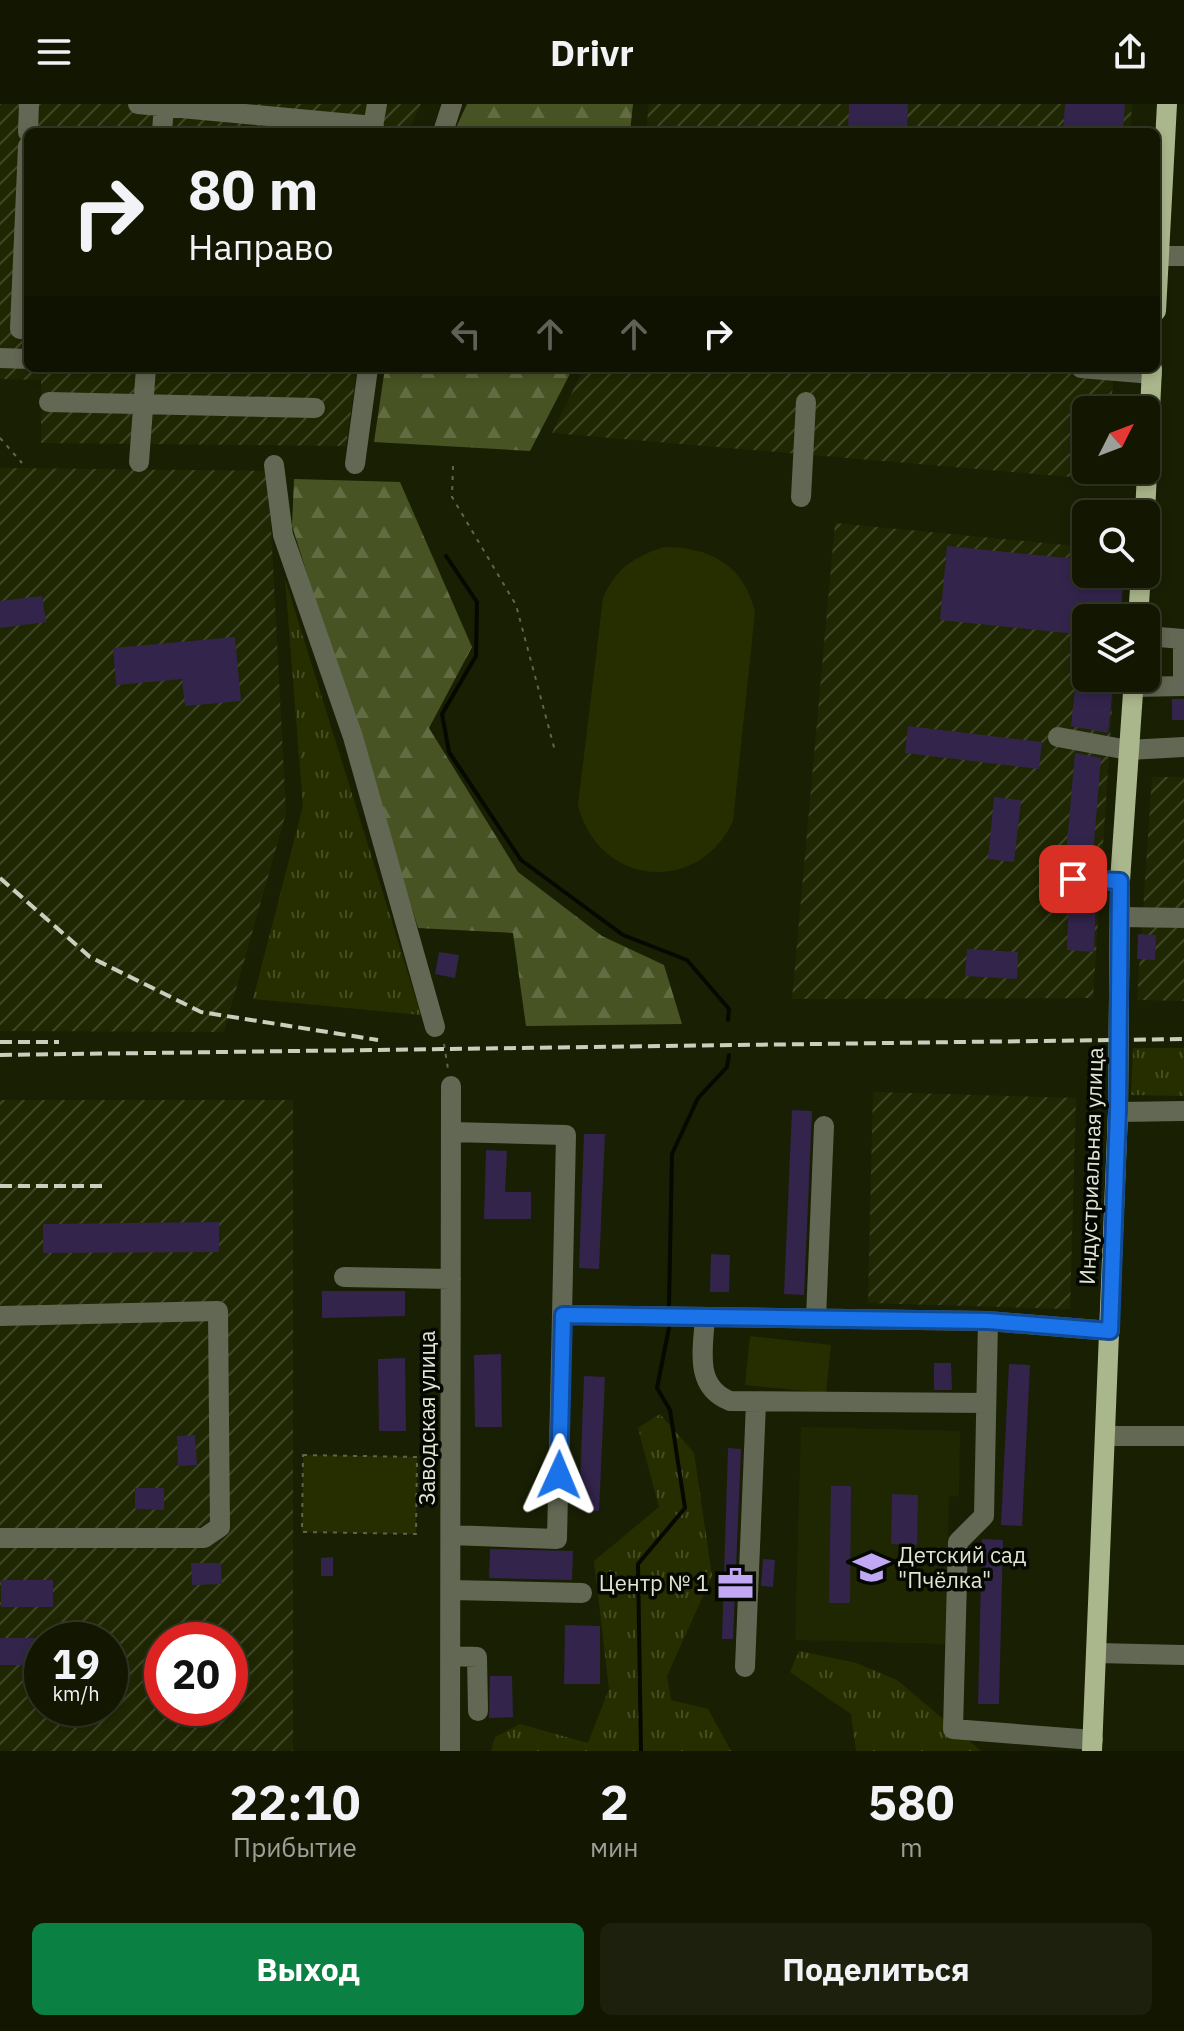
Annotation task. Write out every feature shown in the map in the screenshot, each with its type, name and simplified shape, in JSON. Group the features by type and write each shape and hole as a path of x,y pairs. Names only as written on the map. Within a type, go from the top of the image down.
{"main road":[{"path":"1160,256 1167,104"},
{"path":"1146,500 1152,372"},
{"name":"Индустриальная улица","path":"1093,1746 1118,1112 1120,881 1133,692"}],"street":[{"path":"28,128 29,104"},
{"path":"138,104 364,128"},
{"path":"373,128 377,104"},
{"path":"444,128 452,104"},
{"path":"162,128 164,105"},
{"path":"1160,256 1184,256"},
{"path":"24,291 20,329 24,329"},
{"path":"1,358 24,359"},
{"path":"139,462 146,372"},
{"path":"355,464 367,372"},
{"path":"49,402 315,408"},
{"path":"801,497 806,402"},
{"path":"274,465 283,535 353,737 435,1027"},
{"path":"1160,637 1183,639 1183,686 1160,684"},
{"path":"1058,737 1128,750 1184,747"},
{"path":"1049,878 1120,881"},
{"path":"1120,917 1184,918"},
{"name":"Заводская улица","path":"450,1751 451,1086"},
{"path":"1118,1112 1184,1111"},
{"path":"816,1318 824,1126"},
{"path":"451,1132 566,1135 557,1539 451,1535"},
{"path":"344,1277 451,1279"},
{"path":"0,1316 218,1311 220,1527 204,1538 0,1538"},
{"path":"563,1315 988,1321 1110,1331"},
{"path":"705,1317 705,1382 714,1395 756,1403 986,1403"},
{"path":"988,1321 984,1516 958,1542 953,1729 1093,1746"},
{"path":"745,1667 756,1403"},
{"path":"1106,1436 1184,1436"},
{"path":"451,1590 582,1593"},
{"path":"1096,1653 1184,1655"},
{"path":"451,1656 477,1657 478,1711"}],"path":[{"path":"0,438 22,463"},
{"path":"453,466 452,497 516,605 555,751"},
{"path":"435,1027 446,1048 451,1086"},
{"path":"303,1455 417,1457 416,1534 302,1532 303,1455"}],"shaded area":[{"path":"0,104 421,104 410,128 24,128 24,372 356,372 346,446 41,443 41,380 0,379"},
{"path":"649,104 1132,104 1130,128 646,128"},
{"path":"582,372 1114,372 1112,396 1072,396 1072,477 552,433"},
{"path":"0,468 268,471 286,813 224,1032 0,1031"},
{"path":"835,523 1072,546 1072,588 1123,588 1121,604 1072,604 1072,692 1113,692 1093,998 792,999"},
{"path":"1152,777 1184,777 1184,1001 1137,1000"},
{"path":"873,1092 1076,1098 1070,1309 868,1303"},
{"path":"0,1100 293,1100 293,1751 0,1751"},
{"name":"Детский сад \"Пчёлка\"","path":"801,1427 960,1431 959,1496 949,1497 945,1644 795,1640"}],"green space":[{"path":"467,104 633,104 630,128 456,128"},
{"path":"384,372 571,372 530,451 374,442"},
{"path":"294,479 400,482 472,647 429,728 518,872 602,936 664,965 682,1024 526,1026 513,933 418,928 292,526"},
{"path":"664,547 696,551 723,562 743,582 755,612 733,821 717,845 697,862 674,870 650,872 626,865 605,852 589,832 578,805 603,598 627,565"},
{"path":"285,579 421,1015 253,999 303,806"},
{"path":"1133,1048 1184,1048 1184,1096 1131,1095"},
{"path":"750,1336 831,1345 826,1393 745,1385"},
{"path":"660,1414 694,1453 712,1576 667,1676 671,1700 708,1709 731,1751 491,1751 495,1737 520,1724 588,1743 609,1689 594,1561 659,1507 638,1428"},
{"path":"303,1455 417,1457 416,1534 302,1532"},
{"path":"799,1651 856,1663 897,1680 981,1751 856,1751 851,1714 790,1672"}],"building":[{"path":"849,104 908,104 907,128 848,128"},
{"path":"1065,104 1125,104 1123,128 1063,128"},
{"path":"947,546 1072,559 1072,588 1123,588 1121,604 1072,604 1072,634 940,620"},
{"path":"42,596 46,622 0,628 0,601"},
{"path":"235,637 241,701 185,706 182,679 116,685 113,648"},
{"path":"1075,692 1112,692 1108,733 1071,726"},
{"path":"1172,699 1184,699 1184,720 1172,720"},
{"path":"908,726 1042,742 1039,769 905,753"},
{"path":"1075,753 1101,758 1092,867 1065,866"},
{"path":"994,797 1021,800 1014,862 988,859"},
{"path":"1069,892 1096,893 1094,952 1067,950"},
{"path":"1138,934 1156,935 1155,960 1137,959"},
{"path":"967,949 1018,952 1017,979 965,976"},
{"path":"439,952 459,955 455,978 435,974"},
{"path":"792,1110 812,1111 804,1295 784,1294"},
{"path":"584,1134 605,1134 599,1269 579,1268"},
{"path":"486,1150 507,1151 505,1192 531,1192 531,1219 484,1219"},
{"path":"219,1222 219,1252 43,1253 43,1224"},
{"path":"711,1254 730,1255 729,1292 710,1292"},
{"path":"322,1291 405,1291 405,1316 322,1318"},
{"path":"501,1354 502,1427 475,1427 474,1355"},
{"path":"405,1358 406,1431 379,1431 378,1359"},
{"path":"934,1363 951,1363 952,1390 934,1390"},
{"path":"1009,1364 1030,1365 1022,1526 1001,1525"},
{"path":"584,1376 605,1377 599,1511 579,1510"},
{"path":"195,1435 197,1465 178,1466 177,1436"},
{"path":"728,1448 741,1449 733,1639 722,1639"},
{"path":"831,1486 851,1486 850,1603 829,1603"},
{"path":"135,1488 164,1488 164,1510 135,1509"},
{"path":"892,1494 918,1495 917,1545 891,1544"},
{"path":"982,1539 1003,1540 999,1704 978,1704"},
{"path":"490,1549 573,1551 572,1580 489,1578"},
{"path":"333,1557 333,1576 321,1576 321,1558"},
{"path":"763,1559 775,1560 773,1587 761,1586"},
{"path":"191,1563 221,1563 222,1584 192,1585"},
{"path":"1,1580 53,1580 53,1607 1,1607"},
{"path":"565,1625 600,1626 600,1684 564,1684"},
{"path":"0,1638 24,1638 24,1665 0,1665"},
{"path":"490,1676 512,1676 513,1717 489,1718"}],"waterway":[{"path":"446,556 477,602 476,656 442,714 449,752 521,860 623,935 687,960 729,1009 728,1020"},
{"path":"669,1305 672,1154 698,1098 727,1067 729,1055"},
{"path":"641,1751 638,1564 685,1508 670,1410 657,1388 669,1328"}],"railway":[{"path":"0,878 90,957 201,1012 378,1040"},
{"path":"0,1055 1184,1039"},
{"path":"0,1042 59,1042"},
{"path":"0,1186 108,1186"}],"place":[{"name":"Детский сад \"Пчёлка\"","path":"872,1568"},
{"name":"Центр № 1","path":"735,1583"}],"route":[{"path":"559,1475 563,1315 988,1321 1110,1331 1118,1112 1120,881 1073,879"}]}
